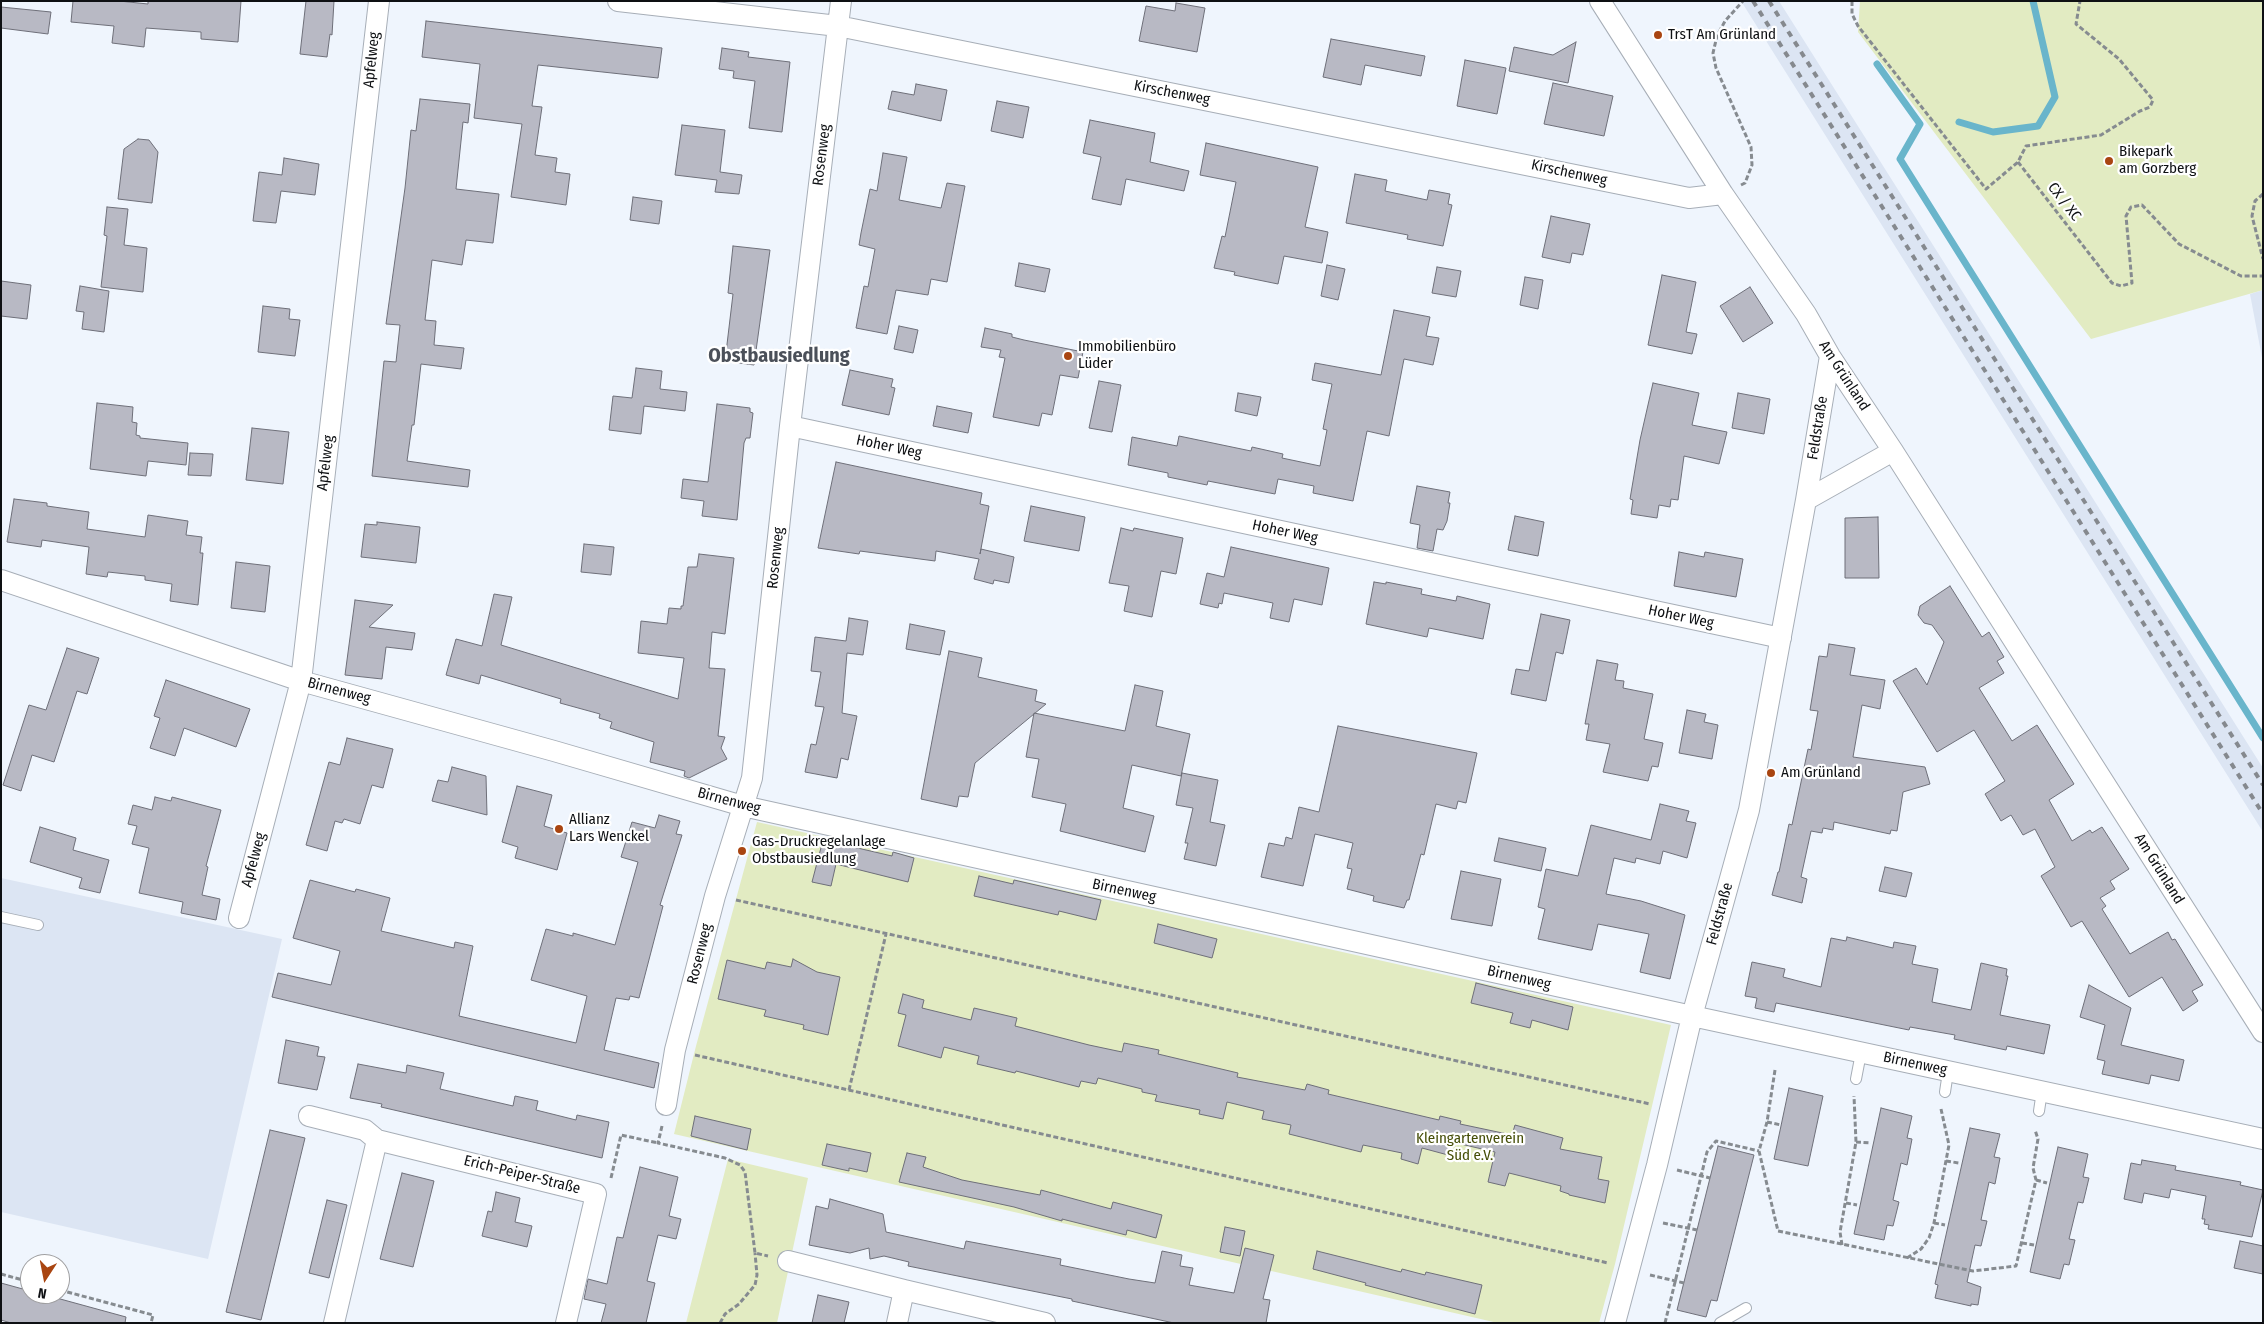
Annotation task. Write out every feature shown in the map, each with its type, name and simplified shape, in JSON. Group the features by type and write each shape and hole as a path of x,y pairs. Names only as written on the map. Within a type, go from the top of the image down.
{"street":[{"name":"Apfelweg","path":"239,918 301,681 378,1"},
{"name":"Kirschenweg","path":"618,1 838,26 1689,198 1723,194"},
{"name":"Rosenweg","path":"666,1105 675,1050 715,896 752,778 790,426 841,1"},
{"name":"Am Grünland","path":"1600,1 1723,194 1806,314 1830,356 1893,451 2263,1032"},
{"name":"Feldstraße","path":"1615,1323 1657,1165 1692,1016 1749,810 1806,500 1830,356"},
{"name":"Hoher Weg","path":"790,426 1781,638"},
{"path":"1806,500 1893,451"},
{"name":"Birnenweg","path":"1,580 301,681 743,806 1692,1016 2263,1139"},
{"name":"Erich-Peiper-Straße","path":"309,1116 365,1130 377,1140 596,1194 566,1323"},
{"path":"334,1323 377,1140"},
{"path":"788,1261 1045,1323"},
{"path":"897,1323 904,1290"}],"lane":[{"path":"1,917 38,925"},
{"path":"1856,1079 1861,1052"},
{"path":"1945,1092 1948,1072"},
{"path":"2039,1111 2042,1091"},
{"path":"1720,1323 1746,1308"}],"path":[{"path":"1723,194 1745,183 1752,165 1751,147 1716,68 1713,53 1716,36 1725,21 1743,1"},
{"path":"1852,1 1852,14 1858,26 1986,189 2018,162 2026,146 2101,135 2150,107 2153,100 2119,59 2076,24 2080,1"},
{"name":"CX / XC","path":"2018,162 2112,283 2121,286 2132,283 2126,216 2131,207 2142,205 2179,244 2241,276 2263,276"},
{"path":"2263,194 2255,201 2252,216 2263,260"},
{"path":"715,896 1670,1108"},
{"path":"849,1090 886,934"},
{"path":"675,1050 1605,1262 1684,1283"},
{"path":"1775,1070 1767,1122 1759,1151 1778,1230 1842,1245 1973,1271 1995,1270 2016,1266 2036,1180 2033,1168 2038,1139 2035,1130"},
{"path":"1842,1245 1840,1232 1856,1142 1854,1096"},
{"path":"658,1143 666,1105"},
{"path":"1906,1258 1921,1249 1929,1238 1934,1222 1949,1145 1941,1108"},
{"path":"1767,1122 1781,1125"},
{"path":"596,1194 609,1185 621,1135 725,1158 740,1165 745,1172 757,1275 755,1285 739,1304 725,1314 720,1323"},
{"path":"1665,1323 1674,1280 1707,1152 1716,1141 1759,1151"},
{"path":"1856,1142 1871,1143"},
{"path":"1946,1161 1959,1163"},
{"path":"1657,1165 1710,1178"},
{"path":"2036,1180 2047,1183"},
{"path":"1846,1203 1857,1205"},
{"path":"1643,1218 1697,1230"},
{"path":"1934,1222 1945,1225"},
{"path":"2022,1243 2034,1245"},
{"path":"755,1253 788,1261"},
{"path":"1,1274 20,1279"},
{"path":"70,1293 153,1315 151,1323"}],"shaded area":[{"path":"1741,1 1779,1 2263,768 2263,832"},
{"path":"2263,290 2263,363 2250,294"},
{"path":"1,878 282,939 208,1259 1,1212"}],"green space":[{"name":"Bikepark am Gorzberg","path":"1860,1 2263,1 2263,290 2091,339 1858,32"},
{"name":"Kleingartenverein Süd e.V.","path":"757,822 1671,1025 1615,1264 1599,1323 1498,1323 674,1134"},
{"path":"728,1159 808,1178 777,1323 686,1323"}],"building":[{"path":"73,1 119,1 148,4 148,1 241,1 238,42 201,39 201,32 146,28 144,47 112,43 114,26 71,22"},
{"path":"306,1 334,1 332,35 330,34 327,57 300,54"},
{"path":"1176,3 1205,8 1197,52 1139,41 1146,6 1175,11"},
{"path":"1,7 51,12 48,34 1,28"},
{"path":"426,21 662,48 658,78 538,65 532,106 542,107 535,155 557,158 555,172 570,174 566,205 511,197 522,124 474,118 480,64 422,57"},
{"path":"1331,39 1425,56 1421,76 1365,65 1361,85 1323,77"},
{"path":"1576,42 1568,83 1509,71 1514,47 1553,55"},
{"path":"722,48 749,52 748,57 790,62 782,132 749,128 755,81 733,78 734,71 719,69"},
{"path":"1465,60 1506,68 1497,114 1457,106"},
{"path":"1553,83 1613,96 1604,136 1544,124"},
{"path":"916,84 947,90 941,121 888,109 892,91 914,95"},
{"path":"420,99 470,104 468,123 463,122 456,189 499,194 493,243 466,240 462,265 432,260 425,320 436,321 434,345 464,348 461,369 421,364 414,425 412,425 407,461 470,470 468,487 372,476 384,361 396,362 400,325 386,324 411,130 416,131"},
{"path":"997,101 1029,107 1023,138 991,131"},
{"path":"1090,120 1155,133 1150,162 1189,171 1184,191 1126,179 1121,205 1092,199 1101,157 1083,153"},
{"path":"682,125 725,130 720,172 742,175 739,194 715,192 717,180 675,175"},
{"path":"138,139 149,140 158,152 152,203 118,199 124,149"},
{"path":"1206,143 1318,167 1305,227 1328,232 1322,263 1284,256 1278,284 1234,275 1235,272 1214,268 1222,236 1225,237 1236,182 1200,175"},
{"path":"883,153 907,157 899,200 941,208 947,183 965,186 947,282 931,279 928,295 896,290 887,334 856,328 864,286 868,287 875,249 859,245 870,189 877,191"},
{"path":"284,158 319,164 315,195 281,191 276,223 253,221 259,172 282,175"},
{"path":"1355,174 1387,180 1385,191 1427,200 1429,190 1450,194 1448,204 1452,205 1443,246 1407,239 1408,235 1346,223"},
{"path":"633,197 662,201 659,224 630,220"},
{"path":"107,207 128,209 124,245 147,248 143,292 101,287 107,236 104,235"},
{"path":"1551,216 1590,224 1583,255 1572,253 1570,263 1542,257"},
{"path":"733,246 770,250 754,365 725,361 733,294 728,293"},
{"path":"1019,263 1050,269 1045,292 1015,286"},
{"path":"1327,265 1345,269 1338,300 1321,296"},
{"path":"1437,267 1461,271 1456,297 1432,293"},
{"path":"1662,275 1696,282 1686,332 1697,334 1692,354 1648,345"},
{"path":"1525,277 1543,280 1538,309 1520,305"},
{"path":"1,281 31,285 27,319 1,316"},
{"path":"80,286 109,291 104,332 82,329 84,312 76,311"},
{"path":"1750,287 1773,323 1743,342 1720,306"},
{"path":"263,306 290,309 289,319 300,320 295,356 258,352"},
{"path":"1394,310 1430,317 1426,336 1439,338 1433,365 1404,359 1389,436 1367,431 1353,501 1313,493 1314,486 1278,479 1275,494 1208,481 1207,485 1168,477 1168,473 1128,465 1132,437 1177,446 1179,436 1251,451 1252,447 1283,454 1282,458 1320,466 1327,430 1323,429 1332,384 1312,380 1315,363 1381,375"},
{"path":"899,326 918,330 913,353 894,349"},
{"path":"985,328 1012,334 1012,337 1024,340 1083,352 1078,378 1060,375 1052,415 1042,413 1039,426 993,417 1005,358 999,357 1001,350 981,347"},
{"path":"636,368 662,371 660,389 687,392 685,411 644,406 641,434 609,430 613,396 632,398"},
{"path":"850,370 893,379 891,387 895,388 889,415 842,405"},
{"path":"1099,381 1121,385 1112,432 1089,428"},
{"path":"1653,383 1699,393 1692,425 1727,432 1719,464 1684,456 1678,500 1671,499 1670,507 1659,505 1657,518 1631,514 1633,500 1630,499 1640,440"},
{"path":"1238,393 1261,397 1257,416 1235,411"},
{"path":"1738,393 1770,399 1764,434 1732,428"},
{"path":"97,403 133,407 132,422 137,423 136,435 140,436 140,438 188,443 186,465 148,461 146,476 90,469"},
{"path":"717,404 750,408 750,412 753,413 750,438 746,438 744,443 737,520 702,516 704,501 681,498 683,479 708,482"},
{"path":"937,406 972,413 968,433 933,426"},
{"path":"252,428 289,432 283,484 246,480"},
{"path":"190,453 213,454 211,476 188,475"},
{"path":"836,462 982,493 980,504 989,506 980,554 981,549 1014,557 1009,583 994,580 993,584 974,579 979,559 936,551 935,561 860,551 859,554 818,548"},
{"path":"1417,486 1450,492 1447,521 1443,530 1437,529 1433,551 1417,548 1420,525 1410,523"},
{"path":"14,499 47,503 47,506 89,512 87,529 145,537 148,515 188,521 186,535 202,537 200,553 203,553 198,605 170,601 172,584 145,580 145,576 108,572 107,577 86,574 89,547 42,540 41,547 7,542"},
{"path":"1031,506 1085,517 1079,551 1024,541"},
{"path":"1515,516 1544,522 1538,556 1508,550"},
{"path":"1878,517 1879,578 1845,578 1845,518"},
{"path":"377,522 420,527 416,563 361,557 365,524 377,525"},
{"path":"1121,528 1133,531 1134,528 1183,538 1176,574 1161,571 1152,617 1124,611 1129,586 1109,583"},
{"path":"584,544 614,547 611,575 581,572"},
{"path":"1231,547 1329,568 1322,605 1294,599 1289,622 1270,618 1273,603 1224,593 1222,604 1219,603 1218,608 1200,604 1207,573 1224,577"},
{"path":"1679,552 1704,557 1705,552 1743,559 1736,597 1674,586"},
{"path":"699,554 734,558 725,634 712,632 709,668 725,669 718,736 725,737 721,748 727,759 689,778 684,776 685,771 650,762 654,742 610,728 612,722 599,718 600,714 560,703 561,699 481,675 479,684 446,675 456,639 482,646 494,594 512,597 501,645 678,699 684,658 638,653 641,621 667,624 669,608 681,609 688,567 697,567"},
{"path":"236,562 270,566 265,612 231,608"},
{"path":"1374,582 1386,584 1386,582 1422,589 1421,594 1456,601 1457,596 1490,604 1483,639 1429,628 1427,637 1366,624"},
{"path":"1950,586 1982,637 1989,632 2004,657 1997,661 2004,673 1979,688 2012,741 2037,725 2074,784 2049,800 2072,841 2090,830 2092,833 2102,827 2129,869 2110,881 2115,889 2100,898 2106,906 2102,909 2130,954 2168,932 2172,940 2175,939 2203,985 2192,991 2198,1001 2183,1011 2162,977 2129,997 2082,921 2071,927 2041,876 2055,867 2035,829 2023,835 2011,815 2001,821 1985,794 2005,781 1974,730 1937,752 1893,681 1916,668 1927,685 1944,642 1932,625 1924,623 1918,615 1920,606"},
{"path":"355,600 393,605 369,627 415,633 412,650 386,647 382,679 345,675"},
{"path":"1541,614 1570,620 1563,654 1556,652 1546,701 1511,694 1516,669 1529,671"},
{"path":"849,618 868,621 863,655 847,653 842,713 857,716 848,760 841,758 837,778 805,772 811,744 816,745 824,707 815,706 821,672 811,671 815,637 846,641"},
{"path":"910,624 945,631 940,655 906,649"},
{"path":"1829,644 1855,648 1850,675 1885,680 1880,709 1862,705 1853,757 1925,767 1930,784 1903,792 1897,831 1891,830 1890,834 1834,822 1833,830 1823,828 1822,833 1811,831 1801,877 1807,879 1802,903 1772,895 1789,824 1792,825 1808,749 1811,750 1818,711 1810,710 1819,656 1827,657"},
{"path":"67,648 99,658 87,694 77,691 54,762 32,755 21,791 3,785 29,705 46,710"},
{"path":"949,651 982,658 978,677 1037,690 1035,701 1046,704 975,763 968,797 959,796 957,807 921,799"},
{"path":"1597,660 1618,664 1615,680 1624,681 1623,688 1653,694 1644,739 1663,743 1658,767 1652,766 1648,781 1603,772 1610,744 1586,740 1589,724 1585,724"},
{"path":"166,680 250,709 236,747 184,728 175,756 150,748 160,718 154,716"},
{"path":"1135,685 1163,691 1156,726 1190,734 1181,776 1132,765 1123,808 1154,816 1145,852 1060,831 1066,804 1032,797 1039,759 1026,757 1034,713 1125,731"},
{"path":"1687,710 1706,714 1704,722 1718,725 1712,759 1679,753"},
{"path":"1338,726 1477,753 1466,803 1458,801 1456,809 1436,804 1424,855 1421,854 1409,900 1407,900 1404,908 1373,901 1374,896 1347,889 1352,869 1347,868 1353,843 1315,834 1303,886 1261,877 1269,843 1284,846 1286,837 1292,839 1299,807 1319,812"},
{"path":"347,738 393,749 383,788 372,785 360,824 344,819 342,823 335,821 327,851 306,845 329,762 340,765"},
{"path":"452,767 486,776 487,815 432,801 438,780 448,782"},
{"path":"1182,773 1218,780 1210,822 1225,825 1216,866 1184,859 1188,843 1185,843 1193,808 1176,805"},
{"path":"517,786 552,795 544,826 567,833 557,870 515,858 518,847 502,842"},
{"path":"155,797 171,801 172,797 221,810 206,866 208,867 202,895 220,899 216,920 181,913 183,902 139,893 149,848 132,844 137,826 128,824 133,805 152,810"},
{"path":"1660,804 1689,811 1686,821 1696,823 1687,858 1663,851 1660,864 1636,858 1635,863 1614,858 1606,894 1641,901 1685,915 1670,979 1640,972 1649,934 1598,924 1592,950 1538,939 1545,909 1538,907 1546,869 1578,876 1591,825 1651,840"},
{"path":"659,815 680,821 676,834 682,835 660,905 663,906 639,998 630,996 629,1000 616,998 604,1050 659,1063 654,1088 272,997 278,973 331,985 340,951 293,938 310,880 355,892 356,889 390,898 381,931 454,948 455,942 473,946 459,1016 576,1043 587,996 531,980 546,929 573,936 573,933 615,945 638,862 621,857 632,822 655,828"},
{"path":"40,827 76,838 73,850 109,860 100,893 79,888 82,878 30,862"},
{"path":"1499,838 1546,848 1541,871 1494,861"},
{"path":"823,840 892,856 893,852 914,858 908,882 836,864 831,886 812,882"},
{"path":"1885,867 1912,873 1906,897 1879,891"},
{"path":"1461,871 1501,879 1492,926 1451,919"},
{"path":"979,876 1013,884 1014,880 1101,900 1096,920 1059,911 1058,915 974,896"},
{"path":"1158,924 1217,939 1212,958 1154,943"},
{"path":"1847,937 1893,948 1894,942 1916,946 1912,964 1938,969 1932,1002 1971,1010 1981,963 2007,969 2006,976 2008,976 2000,1015 2050,1025 2044,1054 2007,1046 2006,1050 1954,1039 1955,1035 1910,1027 1909,1030 1776,1003 1774,1012 1755,1008 1757,998 1745,996 1752,962 1785,969 1783,977 1821,987 1831,938 1846,941"},
{"path":"793,959 817,972 840,977 828,1035 803,1029 804,1025 764,1016 766,1010 718,999 727,960 765,969 767,962 791,967"},
{"path":"1476,983 1573,1007 1568,1030 1532,1020 1530,1028 1510,1023 1513,1013 1471,1003"},
{"path":"2089,985 2131,1008 2121,1045 2184,1060 2179,1081 2151,1075 2149,1084 2102,1074 2105,1061 2097,1059 2105,1025 2080,1017"},
{"path":"903,994 924,1000 922,1008 971,1020 974,1008 1017,1018 1015,1026 1089,1045 1122,1052 1124,1043 1159,1050 1158,1054 1238,1073 1237,1077 1305,1090 1307,1084 1329,1090 1328,1094 1439,1120 1440,1116 1461,1121 1460,1124 1512,1135 1515,1125 1563,1138 1560,1149 1602,1157 1598,1179 1609,1181 1605,1203 1569,1195 1560,1191 1561,1186 1509,1173 1505,1186 1488,1182 1495,1152 1452,1142 1448,1155 1422,1148 1418,1164 1401,1159 1402,1153 1363,1145 1361,1152 1289,1134 1291,1125 1262,1119 1264,1111 1227,1102 1223,1119 1199,1114 1200,1110 1155,1101 1157,1095 1142,1092 1142,1089 1098,1078 1096,1084 1081,1081 1079,1087 1016,1071 1015,1073 977,1064 979,1056 944,1047 941,1058 898,1046 906,1015 898,1013"},
{"path":"286,1040 319,1047 317,1056 325,1057 317,1090 278,1083"},
{"path":"358,1064 406,1073 407,1065 444,1073 440,1089 513,1106 515,1096 538,1101 536,1110 576,1120 577,1115 609,1122 602,1158 381,1107 382,1104 350,1098"},
{"path":"1789,1088 1823,1096 1808,1166 1774,1159"},
{"path":"1881,1108 1912,1116 1907,1138 1912,1139 1907,1165 1901,1163 1893,1200 1899,1202 1893,1226 1887,1225 1884,1240 1854,1234"},
{"path":"695,1116 751,1129 747,1150 691,1136"},
{"path":"1970,1128 2000,1134 1994,1157 2000,1158 1995,1184 1989,1182 1981,1220 1987,1221 1981,1246 1975,1245 1967,1282 1981,1287 1978,1305 1971,1304 1971,1306 1935,1298 1938,1285 1935,1284"},
{"path":"270,1130 305,1138 261,1320 226,1312"},
{"path":"827,1144 871,1153 867,1172 849,1168 849,1171 822,1165"},
{"path":"1718,1146 1754,1155 1717,1301 1711,1300 1706,1317 1677,1310"},
{"path":"2058,1147 2088,1154 2083,1177 2089,1178 2083,1203 2078,1202 2069,1239 2075,1240 2069,1265 2064,1264 2060,1279 2030,1272"},
{"path":"907,1153 926,1157 923,1167 962,1180 1040,1195 1041,1190 1111,1209 1113,1202 1162,1215 1156,1238 1127,1230 1126,1235 1062,1219 1062,1221 1014,1207 899,1182"},
{"path":"2142,1160 2176,1166 2175,1170 2241,1182 2240,1185 2263,1190 2252,1237 2208,1229 2209,1225 2204,1224 2205,1219 2202,1219 2206,1196 2171,1189 2169,1198 2144,1193 2142,1203 2124,1199 2131,1163 2141,1165"},
{"path":"640,1167 678,1177 669,1216 681,1219 676,1239 658,1235 647,1281 655,1283 646,1323 601,1323 606,1304 584,1299 588,1279 607,1284 617,1237 623,1238"},
{"path":"402,1173 434,1181 413,1267 380,1259"},
{"path":"496,1192 520,1198 515,1222 532,1226 527,1247 482,1236 488,1211 492,1212"},
{"path":"830,1199 883,1214 886,1232 964,1249 966,1241 1061,1259 1060,1265 1129,1279 1155,1283 1162,1251 1182,1255 1180,1266 1193,1268 1189,1285 1234,1293 1245,1248 1274,1255 1263,1299 1270,1300 1266,1323 1174,1323 1072,1301 1072,1299 908,1266 909,1262 884,1256 870,1259 869,1248 850,1253 809,1245 816,1206 828,1209"},
{"path":"327,1200 347,1205 329,1278 309,1273"},
{"path":"1225,1227 1245,1231 1240,1256 1220,1252"},
{"path":"2240,1241 2263,1246 2263,1274 2234,1268"},
{"path":"1317,1251 1401,1272 1402,1269 1425,1275 1426,1272 1482,1285 1475,1314 1313,1269"},
{"path":"1,1283 20,1288 20,1304 70,1304 70,1302 126,1317 125,1323 11,1323 1,1320"},
{"path":"818,1295 849,1302 844,1323 812,1323"}],"waterway":[{"path":"1959,122 1993,132 2038,126 2055,97 2033,1"},
{"path":"1877,64 1920,124 1900,159 2263,738"}],"railway":[{"path":"1753,1 2263,814"},
{"path":"1769,1 2263,785"}],"place":[{"name":"TrsT Am Grünland","path":"1658,35"},
{"name":"Bikepark am Gorzberg","path":"2109,161"},
{"name":"Immobilienbüro Lüder","path":"1068,356"},
{"name":"Am Grünland","path":"1771,773"},
{"name":"Allianz Lars Wenckel","path":"559,829"},
{"name":"Gas-Druckregelanlage Obstbausiedlung","path":"742,851"}],"district":[{"name":"Obstbausiedlung","path":"779,356"}]}
